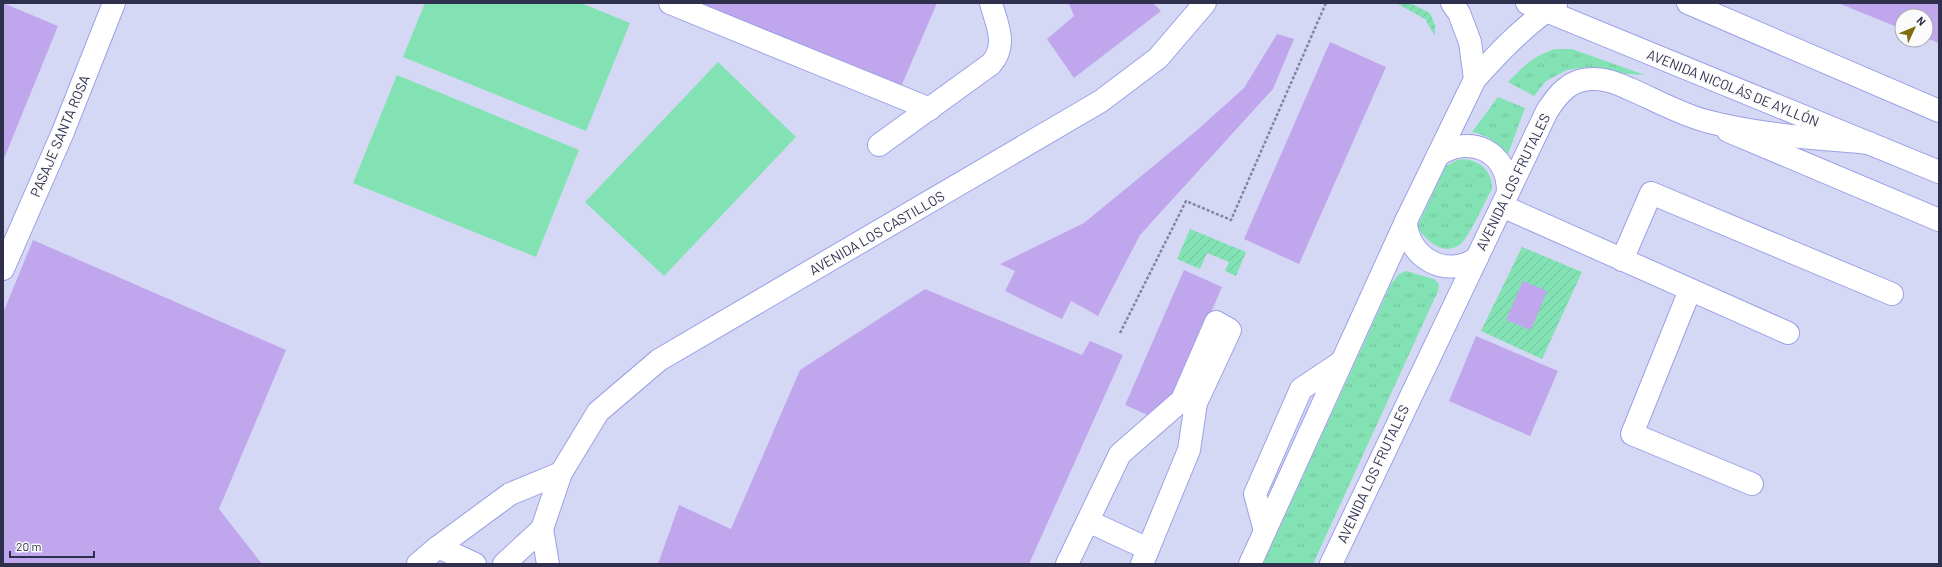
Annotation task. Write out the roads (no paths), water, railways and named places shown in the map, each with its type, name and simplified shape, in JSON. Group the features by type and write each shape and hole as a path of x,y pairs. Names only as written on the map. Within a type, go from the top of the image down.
{"main road":[{"name":"PASAJE SANTA ROSA","path":"3,269 63,132 114,3"},
{"path":"670,3 930,109"},
{"path":"879,145 930,109 997,58 1000,52 1001,39 991,3"},
{"name":"AVENIDA LOS CASTILLOS","path":"504,564 542,529 561,473 598,412 659,360 1101,102 1158,58 1205,3"},
{"path":"1452,3 1459,13 1470,42 1475,79"},
{"path":"1688,3 1939,111"},
{"path":"1250,564 1340,363 1406,221 1475,79 1507,43 1544,6"},
{"name":"AVENIDA NICOLÁS DE AYLLÓN","path":"1544,6 1939,172"},
{"name":"AVENIDA LOS FRUTALES","path":"1331,564 1505,199 1554,100 1563,90 1578,81 1594,79 1611,82 1704,121 1738,128 1869,143"},
{"path":"1704,121 1939,220"},
{"path":"1438,155 1450,148 1462,146 1476,147 1488,152 1498,161 1505,172 1505,199 1622,260 1788,333"},
{"path":"1622,260 1651,193 1892,294"},
{"path":"1406,221 1407,234 1413,246 1427,260 1439,266 1452,267 1465,265 1477,258"},
{"path":"1690,290 1632,434 1752,484"},
{"path":"1067,564 1120,454 1182,400 1216,322 1230,330 1196,403 1189,450 1145,557 1088,521"},
{"path":"418,564 438,547 510,494 561,473"},
{"path":"542,529 548,564"},
{"path":"438,547 475,564"}]}
